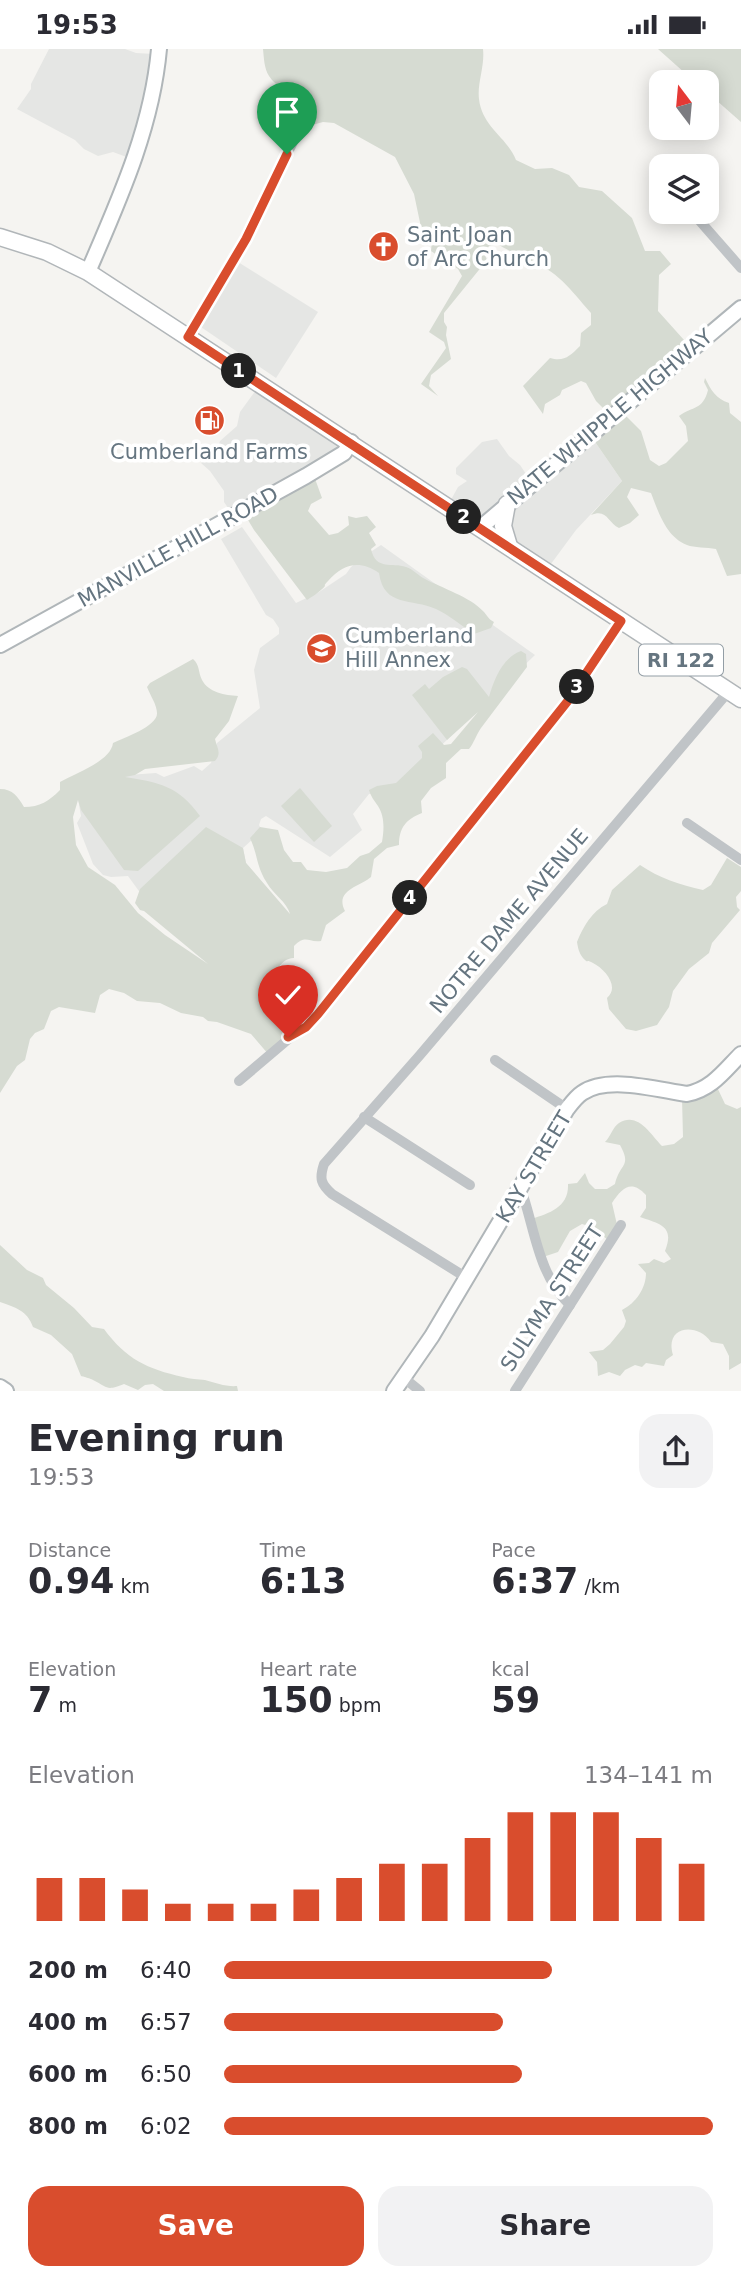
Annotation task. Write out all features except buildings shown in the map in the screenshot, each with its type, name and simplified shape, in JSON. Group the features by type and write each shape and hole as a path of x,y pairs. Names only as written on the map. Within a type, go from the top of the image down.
{"main road":[{"name":"RI 122","path":"0,237 47,252 88,272 735,695"},
{"path":"507,504 503,526 509,546"}],"street":[{"path":"88,272 118,202 147,119 159,49"},
{"path":"188,337 246,239 304,120"},
{"path":"702,224 741,268"},
{"name":"NATE WHIPPLE HIGHWAY","path":"480,528 741,308"},
{"name":"MANVILLE HILL ROAD","path":"2,640 297,482 344,453 351,442"},
{"path":"239,1081 318,1014 567,702 621,621"},
{"name":"NOTRE DAME AVENUE","path":"467,1277 332,1194 322,1184 320,1176 324,1164 735,695"},
{"path":"687,823 741,860"},
{"name":"KAY STREET","path":"394,1391 432,1336 567,1109 581,1093 611,1083 687,1094 712,1084 741,1054"},
{"path":"495,1060 567,1109"},
{"path":"364,1118 470,1185"},
{"path":"521,1189 543,1265 550,1281 570,1305"},
{"name":"SULYMA STREET","path":"515,1391 621,1226"},
{"path":"402,1377 420,1391"},
{"path":"0,1387 6,1391"}],"shaded area":[{"path":"49,49 125,49 154,54 132,159 113,152 98,156 84,149 75,140 17,109 31,89"},
{"path":"263,49 483,49 479,93 481,109 516,160 535,169 552,168 569,175 579,187 602,191 632,218 645,251 660,251 671,264 659,275 658,311 693,350 622,412 641,431 650,460 659,466 666,463 688,441 686,426 679,416 703,401 708,390 705,378 714,393 729,403 730,413 741,422 741,574 727,576 716,549 690,546 674,536 664,523 651,493 631,488 627,497 639,515 619,528 601,513 591,515 622,481 591,436 612,417 596,401 586,383 581,381 562,390 560,395 545,404 543,414 523,386 550,358 563,359 573,353 580,346 581,333 591,325 591,313 551,272 498,244 489,246 484,253 487,260 444,313 451,359 431,375 429,386 438,396 421,384 446,348 444,342 429,332 462,276 458,269 431,251 432,241 422,232 414,194 395,157 334,123 323,122 301,128 305,113 302,97 283,88 269,76"},
{"path":"658,49 741,49 741,122 719,103 719,70 682,70"},
{"path":"238,262 318,312 276,378 198,325"},
{"path":"259,386 352,447 235,518 224,502 224,491 201,463 207,460 212,449 218,447 220,441 237,426 240,412"},
{"path":"591,436 622,481 576,530 545,572 447,507 458,487 467,481 456,474 456,468 482,442 497,439 532,483"},
{"path":"314,476 322,498 311,504 308,511 329,535 338,533 349,525 348,516 367,516 376,527 369,533 376,545 371,549 377,560 409,568 425,579 471,601 494,622 491,628 474,634 436,609 393,597 382,584 379,573 359,565 340,570 307,600 245,515"},
{"path":"242,527 296,603 346,574 363,557 381,545 535,655 393,792 369,794 353,814 362,830 330,857 266,816 261,819 259,825 262,831 243,848 246,863 301,928 140,910 144,898 128,876 103,875 93,864 77,823 81,816 78,799 105,782 128,775 156,773 164,777 194,766 202,771 211,763 217,743 260,708 254,670 260,648 279,634 279,628 273,619 266,615 221,539"},
{"path":"521,651 526,654 527,667 481,728 469,749 461,749 446,763 446,778 431,788 421,801 422,813 404,825 399,845 387,848 374,859 371,877 346,893 343,898 345,911 326,925 321,941 298,942 294,946 294,958 284,961 277,970 287,979 293,990 285,1001 287,1016 301,1030 269,1055 251,1034 208,1021 203,1017 181,1013 160,1003 137,1001 124,993 109,989 100,995 95,1013 59,1007 51,1011 44,1029 30,1039 25,1060 17,1066 0,1093 0,789 12,792 24,807 40,805 48,800 60,790 60,782 100,761 113,743 140,731 152,722 156,718 157,710 147,687 193,659 202,680 209,688 238,696 229,721 215,739 219,753 215,761 145,769 125,777 167,787 184,798 200,816 138,871 124,870 81,810 78,800 73,817 76,845 88,867 115,885 138,913 165,935 208,964 140,910 135,903 140,889 206,827 243,848 246,863 290,914 263,877 250,838 260,827 278,830 284,850 293,862 301,862 307,870 326,872 347,868 360,856 369,853 382,842 383,819 369,790 396,783 422,758 418,746 433,733 444,745 451,744 478,712 447,740 412,695 425,684 429,689 443,677 462,667 467,669 489,697 504,664"},
{"path":"300,788 332,826 314,842 281,806"},
{"path":"727,858 741,867 741,891 736,897 740,910 712,943 709,953 689,969 673,991 669,1007 657,1025 636,1031 626,1029 609,1009 607,998 612,989 609,979 598,966 585,960 580,952 577,942 585,925 592,915 607,904 612,890 640,865 670,881 703,890 711,885"},
{"path":"716,1085 725,1104 737,1109 741,1107 741,1363 729,1370 729,1356 723,1344 711,1342 698,1332 683,1330 673,1338 673,1355 666,1360 664,1366 646,1363 642,1367 635,1365 625,1370 620,1376 609,1372 598,1376 597,1362 589,1352 603,1350 624,1327 626,1321 622,1310 639,1295 646,1279 646,1273 638,1264 649,1263 654,1259 664,1263 671,1259 665,1251 668,1243 667,1231 659,1224 640,1217 646,1208 646,1195 636,1187 627,1187 612,1203 618,1229 608,1240 592,1227 582,1224 570,1231 558,1252 543,1257 531,1219 562,1204 568,1184 577,1183 585,1173 595,1189 607,1189 615,1184 625,1157 620,1145 605,1142 619,1123 626,1120 638,1122 662,1146 674,1144 683,1137 682,1098"},
{"path":"0,1245 27,1270 43,1278 46,1285 92,1327 104,1329 121,1348 138,1361 170,1374 237,1386 238,1391 164,1391 153,1384 138,1390 124,1384 110,1388 81,1376 72,1354 51,1335 33,1327 28,1317 20,1310 0,1302"}],"place":[{"name":"Saint Joan of Arc Church","path":"384,247"},
{"name":"Cumberland Farms","path":"209,420"},
{"name":"Cumberland Hill Annex","path":"322,648"}],"route":[{"path":"287,154 246,239 188,337 621,621 567,702 318,1014 306,1027 288,1037"}]}
